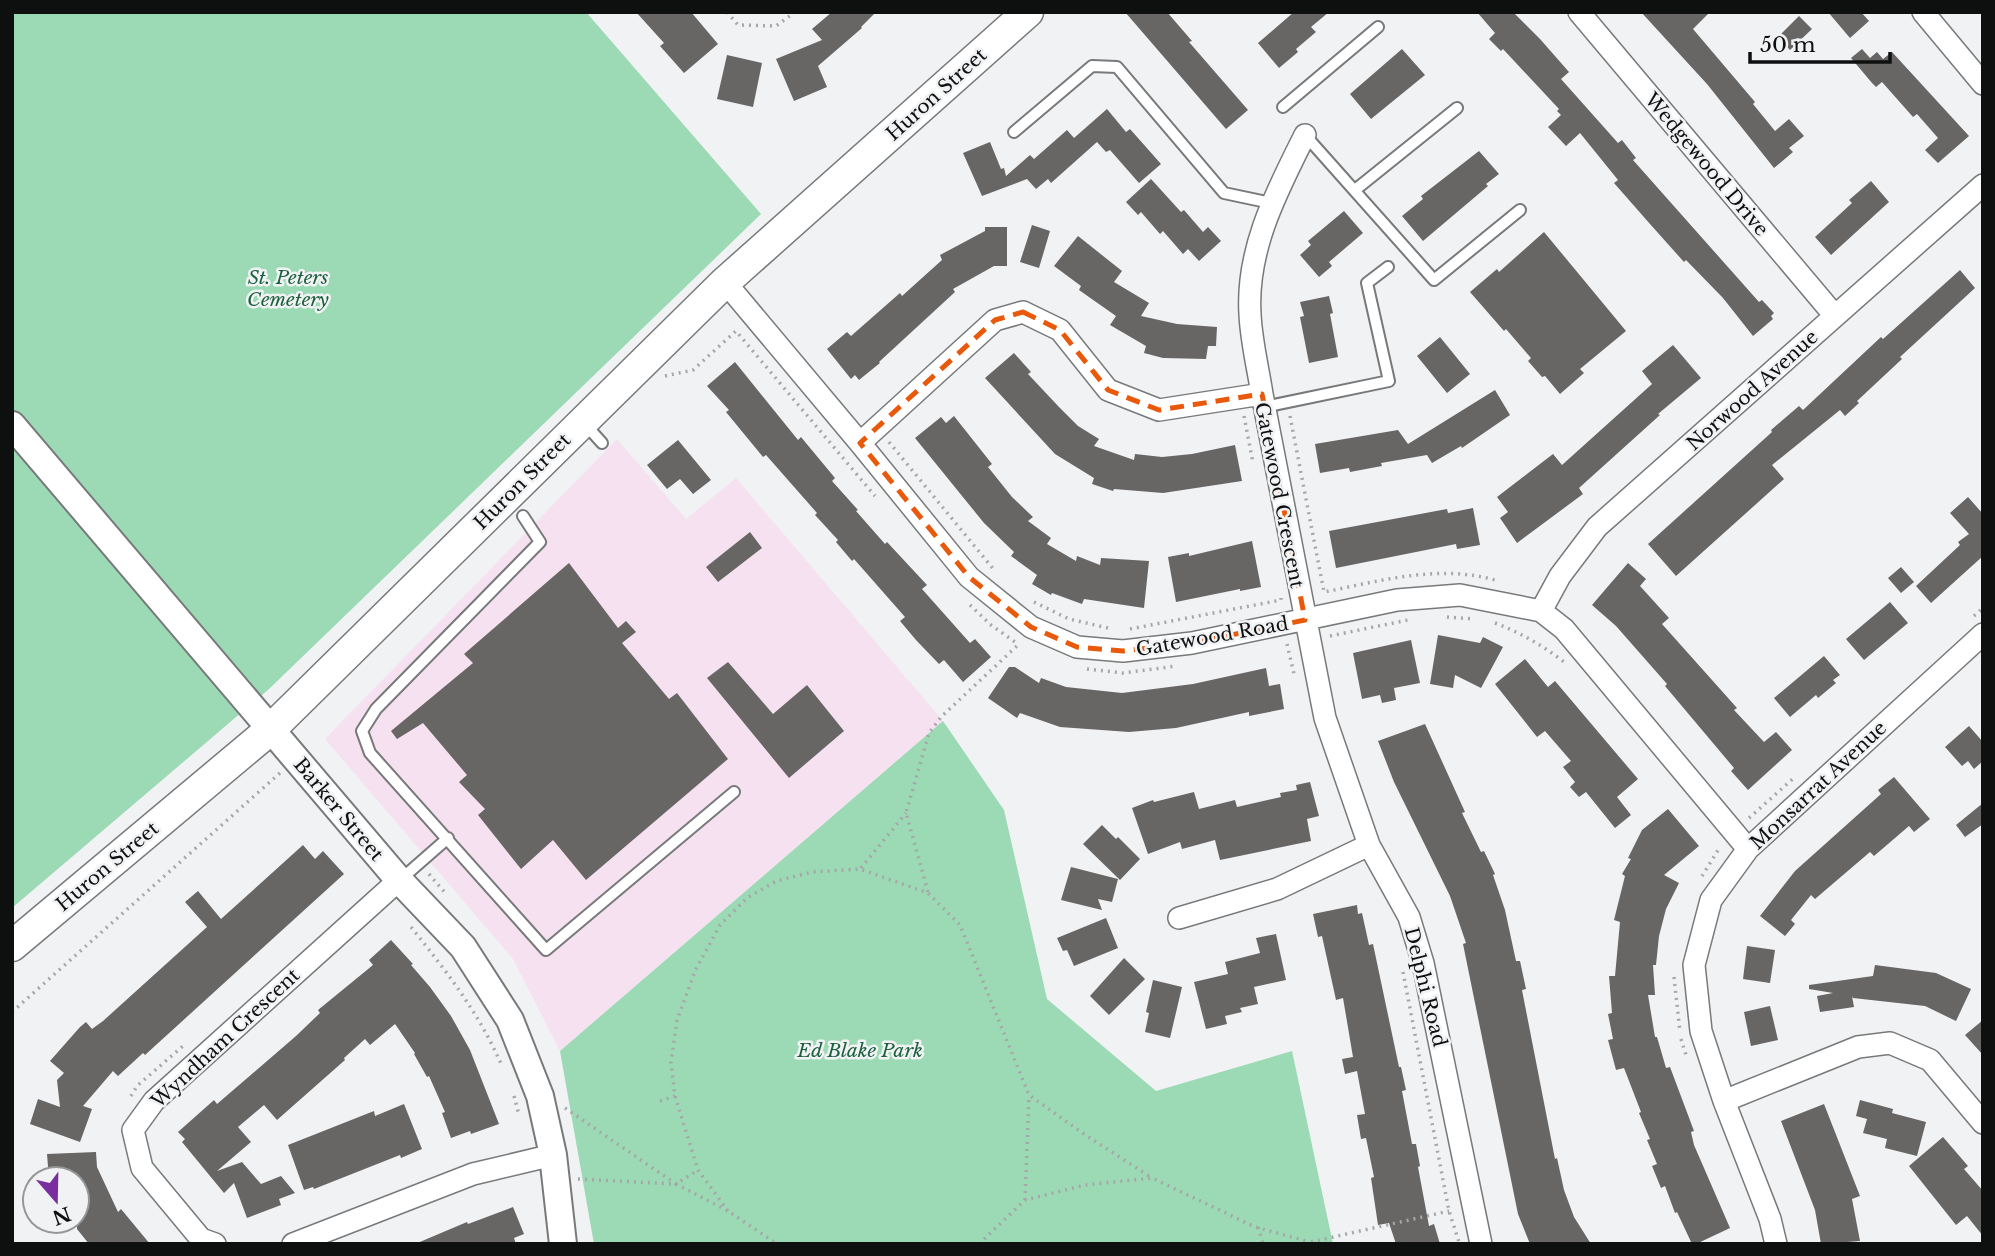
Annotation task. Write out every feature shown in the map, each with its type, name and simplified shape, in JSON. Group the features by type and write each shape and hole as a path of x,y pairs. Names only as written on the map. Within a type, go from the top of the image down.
{"main road":[{"name":"Huron Street","path":"12,946 271,729 592,432 725,282 1028,12"}],"street":[{"name":"Wedgewood Drive","path":"1579,12 1835,316"},
{"path":"1923,12 1983,84"},
{"path":"1263,401 1250,313 1253,262 1271,203 1305,135"},
{"name":"Norwood Avenue","path":"1541,611 1560,576 1597,527 1983,185"},
{"name":"Gatewood Road","path":"725,282 969,578 1031,627 1077,646 1123,651 1192,643 1397,600 1460,595 1541,611"},
{"name":"Gatewood Crescent","path":"860,443 995,320 1023,312 1060,330 1108,390 1159,410 1263,401 1305,620"},
{"name":"Barker Street","path":"12,425 399,880 463,947 510,1020 540,1096 553,1155 563,1244"},
{"path":"1541,611 1563,629 1748,849"},
{"name":"Delphi Road","path":"1305,620 1325,718 1368,845 1409,917 1423,963 1480,1244"},
{"name":"Monsarrat Avenue","path":"1776,1244 1770,1219 1724,1101 1701,1031 1695,965 1711,900 1748,849 1982,638"},
{"path":"1179,918 1277,889 1368,845"},
{"name":"Wyndham Crescent","path":"215,1244 201,1239 142,1168 133,1130 154,1101 399,880"},
{"path":"1724,1101 1858,1047 1890,1043 1930,1060 1983,1123"},
{"path":"293,1244 473,1174 553,1155"}],"lane":[{"path":"1283,107 1378,27"},
{"path":"1014,132 1092,66 1117,67 1224,193 1271,203"},
{"path":"1355,190 1457,108"},
{"path":"1305,135 1434,280 1520,210"},
{"path":"1263,401 1389,381 1367,283 1388,267"},
{"path":"523,516 540,542 376,709 362,731 370,752 546,950 734,792"},
{"path":"399,880 448,838"}],"path":[{"path":"727,12 738,25 776,26 795,12"},
{"path":"656,378 693,370 736,331 883,506"},
{"path":"1243,411 1254,465"},
{"path":"1289,414 1324,592 1436,573 1465,573 1500,582"},
{"path":"888,440 1001,576"},
{"path":"1122,630 1281,600 1279,587"},
{"path":"1029,599 1069,619 1109,628"},
{"path":"966,601 990,625 1028,649"},
{"path":"1441,617 1477,620"},
{"path":"1327,637 1412,620"},
{"path":"1489,621 1519,632 1544,646 1569,666"},
{"path":"860,869 906,813 929,733 941,717 1019,644"},
{"path":"1275,647 1288,644 1296,680"},
{"path":"1082,668 1123,673 1183,665"},
{"path":"906,813 929,894"},
{"path":"1698,883 1720,846"},
{"path":"729,1211 698,1170 675,1096 671,1062 677,1020 696,969 720,925 747,898 776,881 812,872 860,869 929,894 960,925 1029,1095 1025,1200"},
{"path":"1400,960 1449,1211 1460,1244"},
{"path":"1674,969 1676,1016 1688,1058"},
{"path":"1029,1095 1152,1178 1258,1227 1309,1243 1449,1211"},
{"path":"660,1101 675,1096"},
{"path":"565,1108 676,1184 729,1211 777,1244"},
{"path":"578,1179 676,1184 698,1170"},
{"path":"979,1244 1025,1200 1085,1185 1152,1178"},
{"path":"1258,1227 1262,1244"}],"highlighted area":[{"path":"1023,312 1060,330 1108,390 1159,410 1262,394 1305,620 1192,643 1123,651 1077,647 1031,627 969,577 860,443 995,320"}],"shaded area":[{"path":"617,439 686,519 736,478 943,721 560,1051 513,959 325,739"}],"green space":[{"name":"St. Peters Cemetery","path":"12,12 586,12 761,214 269,689 12,908"},
{"name":"Ed Blake Park","path":"943,721 1004,810 1047,999 1156,1091 1292,1051 1333,1244 594,1244 560,1051"}],"building":[{"path":"636,12 691,12 718,44 684,73 660,46 664,43"},
{"path":"832,12 876,12 862,28 818,66 827,87 794,101 776,59 822,40 812,29"},
{"path":"1125,12 1167,12 1192,41 1189,42 1248,110 1226,129"},
{"path":"1294,12 1329,12 1311,27 1316,32 1279,68 1258,43"},
{"path":"1477,12 1513,12 1540,39 1569,72 1561,79 1618,143 1622,140 1636,158 1633,160 1759,302 1762,300 1774,313 1771,316 1773,319 1753,336 1723,298 1686,260 1684,262 1614,183 1618,180 1580,133 1566,146 1548,127 1561,115 1557,111 1559,109 1503,49 1501,51 1489,39 1495,33"},
{"path":"1641,12 1710,12 1693,29 1755,102 1753,104 1775,131 1789,119 1804,136 1789,148 1793,152 1774,168 1707,84"},
{"path":"1828,12 1861,12 1869,21 1850,38"},
{"path":"1799,16 1812,29 1790,50 1778,37"},
{"path":"1402,49 1425,75 1371,119 1350,94"},
{"path":"1862,49 1870,58 1877,52 1883,59 1892,52 1969,136 1938,163 1925,150 1938,138 1917,114 1913,117 1882,82 1876,87 1851,58"},
{"path":"727,55 762,63 753,107 717,99"},
{"path":"1107,109 1126,132 1130,129 1161,164 1139,183 1110,150 1106,152 1097,142 1051,183 1048,179 1036,189 1027,179 982,196 963,153 990,142 1006,176 1030,155 1034,159 1067,130 1074,138"},
{"path":"1479,151 1499,174 1423,241 1402,216 1423,199 1421,196"},
{"path":"1151,179 1203,232 1208,227 1221,241 1199,261 1188,249 1183,254 1163,231 1160,234 1141,212 1138,215 1126,202"},
{"path":"1871,181 1889,202 1831,255 1815,237 1852,203 1849,200"},
{"path":"1344,211 1363,233 1329,262 1332,266 1319,277 1300,255 1311,245 1308,241"},
{"path":"1032,225 1050,231 1039,268 1020,262"},
{"path":"985,227 1007,227 1007,266 994,266 953,289 955,292 880,363 859,380 855,375 851,379 827,349 847,332 851,336 900,293 902,296 942,260 940,255 985,231"},
{"path":"1544,232 1626,331 1580,369 1584,373 1560,394 1528,361 1531,358 1506,329 1504,331 1470,292 1497,269 1499,272"},
{"path":"1078,236 1122,271 1114,282 1149,303 1141,316 1177,324 1217,327 1216,346 1208,346 1206,359 1163,358 1144,353 1146,346 1110,325 1116,316 1079,290 1081,286 1054,266"},
{"path":"1960,270 1975,288 1900,357 1902,359 1857,401 1859,403 1845,416 1840,410 1772,465 1784,479 1676,576 1648,544 1772,432 1771,430 1799,406 1803,410 1881,337 1883,339"},
{"path":"1329,296 1338,357 1309,363 1300,317 1304,316 1300,302"},
{"path":"1440,337 1470,374 1447,393 1417,356"},
{"path":"1673,345 1701,378 1579,488 1583,494 1517,543 1500,518 1508,512 1497,497 1553,454 1562,465 1652,384 1642,371"},
{"path":"1014,353 1031,372 1028,374 1059,407 1078,426 1099,439 1094,446 1134,460 1135,454 1162,457 1235,445 1242,481 1163,493 1113,491 1092,484 1094,478 1055,454 985,378"},
{"path":"735,362 798,440 801,437 835,478 832,481 858,510 856,511 927,585 922,589 970,643 975,639 991,657 963,682 944,660 939,664 916,640 900,621 905,617 854,559 852,561 836,542 838,540 815,515 817,513 766,455 763,457 726,412 729,410 707,386"},
{"path":"1495,390 1510,415 1462,448 1461,446 1432,463 1427,455 1381,463 1382,466 1350,472 1349,468 1320,473 1315,444 1398,430 1408,444"},
{"path":"954,416 992,464 988,467 1012,497 1033,517 1028,521 1051,538 1047,544 1076,561 1077,556 1100,565 1101,558 1149,561 1144,608 1084,599 1082,604 1052,593 1051,595 1032,584 1037,575 1011,556 1014,552 984,523 915,438 941,417 946,423"},
{"path":"678,440 711,480 693,494 680,479 667,489 647,465"},
{"path":"1968,497 1983,514 1983,556 1931,603 1916,586 1969,534 1950,513"},
{"path":"1473,508 1480,545 1457,549 1456,544 1336,568 1329,531 1447,509 1448,513"},
{"path":"750,532 762,548 718,582 706,567"},
{"path":"1252,541 1261,587 1176,602 1168,557 1189,553 1189,556"},
{"path":"569,563 618,628 626,621 636,632 622,643 669,699 677,693 728,759 586,880 553,840 521,869 478,815 485,809 459,782 467,775 423,723 397,739 391,731 473,663 464,654"},
{"path":"1628,563 1646,579 1640,586 1669,618 1662,624 1737,708 1734,710 1764,742 1776,732 1792,750 1748,790 1731,771 1734,768 1665,686 1667,684 1616,626 1592,605"},
{"path":"1901,567 1914,582 1901,593 1888,578"},
{"path":"1890,602 1908,623 1864,660 1846,639"},
{"path":"1438,635 1480,643 1483,637 1503,647 1481,688 1455,675 1453,688 1430,684"},
{"path":"1411,640 1420,683 1394,688 1396,700 1382,703 1380,695 1362,699 1353,653"},
{"path":"1824,656 1840,675 1833,680 1836,683 1818,698 1816,695 1790,717 1774,698"},
{"path":"1525,659 1548,687 1555,681 1638,779 1617,797 1631,815 1615,828 1586,792 1579,797 1570,787 1575,782 1563,767 1571,761 1545,731 1537,737 1495,684"},
{"path":"728,662 773,714 807,685 844,731 789,778 707,678"},
{"path":"1009,667 1015,667 1039,683 1041,678 1066,687 1122,693 1193,684 1266,668 1269,686 1280,684 1284,709 1249,716 1249,712 1176,728 1129,732 1060,727 1020,713 1017,718 988,698"},
{"path":"1425,724 1465,812 1462,813 1495,874 1493,875 1505,910 1516,961 1520,961 1526,989 1522,990 1555,1159 1557,1158 1564,1190 1574,1217 1591,1244 1530,1244 1518,1214 1463,944 1466,943 1450,896 1394,782 1378,741"},
{"path":"1969,726 1983,742 1983,761 1974,769 1968,761 1962,766 1945,747"},
{"path":"1894,777 1930,819 1914,832 1909,826 1874,856 1870,852 1815,899 1811,895 1791,920 1795,924 1785,936 1760,916 1795,871 1881,794 1878,790"},
{"path":"1310,782 1319,816 1307,819 1311,841 1220,860 1215,840 1182,849 1180,842 1148,854 1132,808 1153,800 1154,802 1194,792 1199,809 1235,800 1237,807 1281,797 1280,793 1297,790 1296,785"},
{"path":"1983,803 1983,824 1965,837 1956,825"},
{"path":"1668,809 1699,846 1664,875 1679,883 1666,909 1659,936 1656,965 1653,965 1655,995 1648,995 1655,1037 1666,1068 1670,1067 1694,1131 1691,1132 1694,1145 1730,1228 1696,1244 1692,1244 1677,1212 1675,1213 1665,1186 1661,1188 1652,1166 1657,1164 1647,1140 1650,1139 1639,1113 1641,1112 1624,1068 1616,1070 1608,1040 1613,1039 1608,1014 1612,1013 1609,976 1615,976 1620,922 1614,920 1625,876 1622,874 1642,830"},
{"path":"1102,825 1140,859 1120,880 1083,844"},
{"path":"303,845 315,859 323,851 344,874 145,1055 143,1053 118,1076 113,1071 83,1106 92,1109 80,1142 30,1124 38,1099 60,1107 57,1080 64,1073 50,1061 80,1027 86,1022 92,1029 103,1021 207,927 185,902 198,891 221,919"},
{"path":"1071,867 1118,879 1112,902 1098,899 1102,910 1061,900"},
{"path":"1357,905 1358,914 1362,913 1369,945 1373,944 1401,1067 1406,1090 1402,1091 1412,1144 1416,1144 1429,1226 1434,1224 1440,1244 1396,1244 1389,1223 1378,1225 1371,1178 1374,1177 1366,1138 1361,1139 1357,1115 1365,1114 1357,1071 1345,1074 1342,1059 1353,1057 1343,998 1336,1000 1322,936 1318,937 1313,914"},
{"path":"1106,918 1118,948 1074,966 1067,950 1063,951 1057,938"},
{"path":"1276,934 1286,980 1254,987 1258,1004 1240,1008 1242,1012 1225,1016 1227,1024 1206,1029 1194,982 1228,974 1225,962 1260,953 1256,938"},
{"path":"391,940 413,964 411,965 451,1016 470,1050 499,1124 451,1138 442,1113 445,1112 429,1076 427,1077 415,1053 395,1024 370,1045 365,1039 277,1120 264,1105 238,1127 251,1142 217,1171 242,1162 261,1184 281,1176 295,1193 279,1199 281,1205 247,1218 234,1183 224,1193 182,1142 185,1139 178,1132 214,1100 217,1104 296,1036 320,1013 318,1010 373,965 369,960"},
{"path":"1747,946 1775,950 1770,983 1743,979"},
{"path":"1124,958 1145,979 1109,1015 1090,996"},
{"path":"1875,965 1936,973 1971,989 1956,1021 1925,1006 1852,996 1854,1007 1820,1012 1817,996 1833,993 1809,989 1809,985 1873,976"},
{"path":"1153,980 1182,987 1170,1038 1145,1032"},
{"path":"1770,1006 1778,1040 1751,1046 1744,1012"},
{"path":"1983,1020 1983,1055 1965,1035"},
{"path":"1860,1100 1893,1109 1892,1113 1926,1122 1917,1156 1885,1148 1887,1139 1863,1133 1867,1119 1856,1116"},
{"path":"404,1104 422,1149 314,1189 304,1190 288,1145 374,1111 375,1116"},
{"path":"1824,1104 1860,1196 1852,1199 1860,1241 1821,1244 1815,1210 1781,1121"},
{"path":"1943,1137 1968,1166 1964,1169 1983,1191 1983,1236 1967,1216 1956,1225 1909,1166"},
{"path":"96,1152 97,1167 118,1212 121,1209 150,1244 89,1244 82,1235 91,1235 91,1165 48,1165 47,1154"},
{"path":"513,1207 524,1234 514,1238 516,1244 415,1244 467,1222 468,1224"}]}
